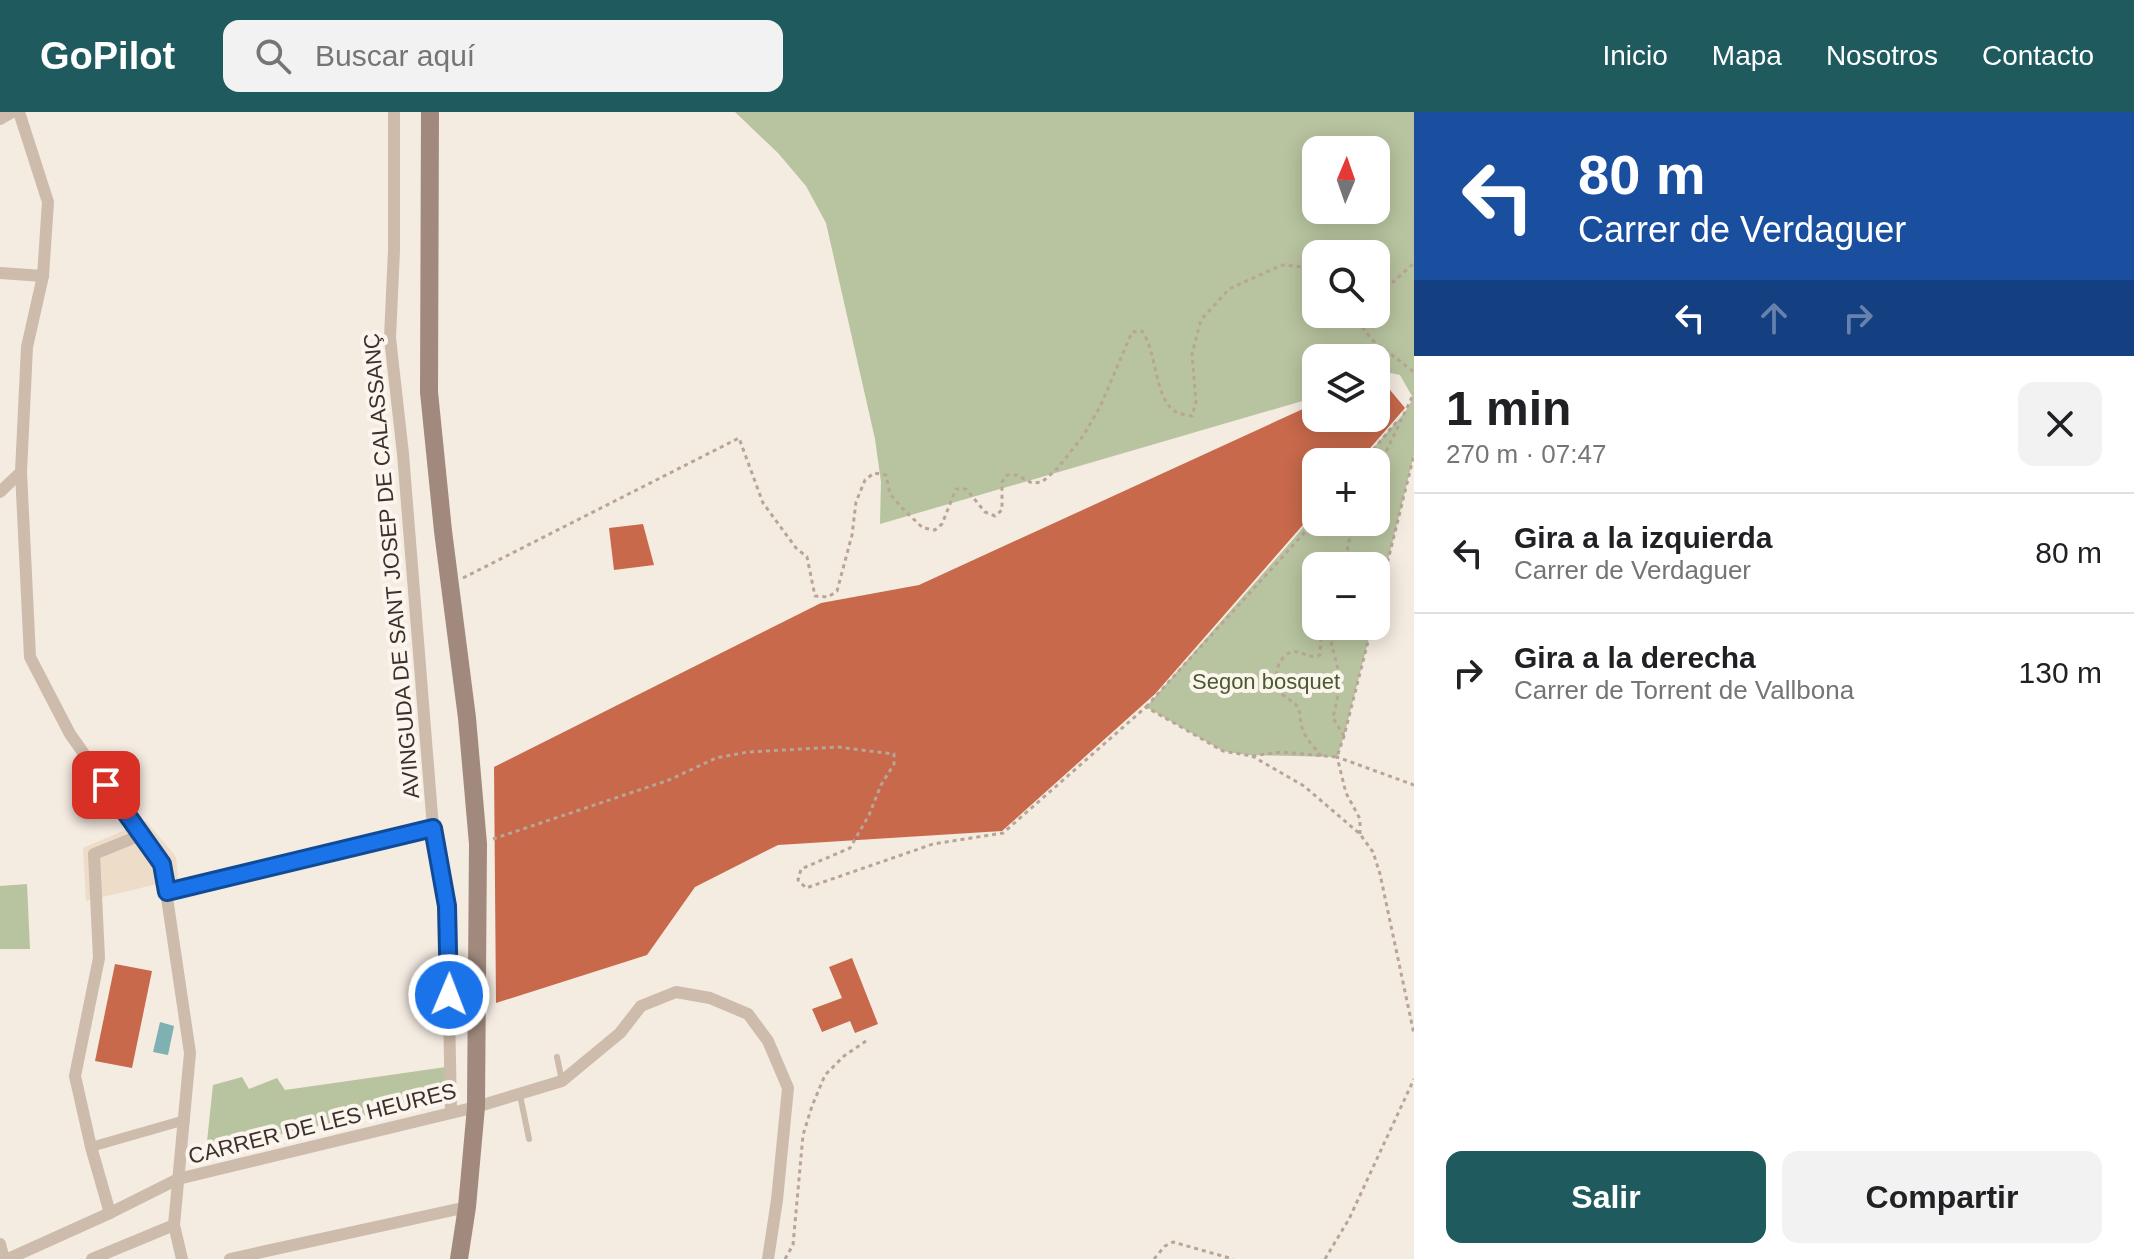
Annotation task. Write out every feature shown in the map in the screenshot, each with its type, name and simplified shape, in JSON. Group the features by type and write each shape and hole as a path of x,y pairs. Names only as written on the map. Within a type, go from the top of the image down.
{"main road":[{"path":"430,112 429,392 449,585 467,718 478,844 476,1107 459,1259"}],"street":[{"path":"0,119 12,112"},
{"path":"19,112 48,202 43,276 27,347 21,472 30,657 70,734 162,864 190,1053 174,1225 182,1259"},
{"name":"AVINGUDA DE SANT JOSEP DE CALASSANÇ","path":"394,112 394,250 390,338 403,454 433,828 445,885 449,929 451,1112"},
{"path":"0,273 43,276"},
{"path":"0,492 21,472"},
{"path":"167,892 433,828"},
{"path":"110,1213 75,1076 99,958 94,854 141,835"},
{"path":"562,1081 620,1033 641,1006 676,992 710,998 748,1014 768,1041 788,1088 768,1259"},
{"name":"CARRER DE LES HEURES","path":"6,1259 178,1179 476,1107 562,1081"},
{"path":"91,1147 185,1120"},
{"path":"230,1259 467,1207"},
{"path":"92,1259 174,1225"},
{"path":"0,1244 6,1259"}],"lane":[{"path":"557,1057 562,1081"},
{"path":"519,1094 529,1139"}],"path":[{"path":"1390,283 1414,263"},
{"path":"449,585 739,438 763,503 796,548 807,557 815,596 828,597 837,591 852,535 856,502 865,480 874,473 886,475 890,494 923,528 935,530 942,524 956,489 966,489 985,512 995,516 1002,510 1002,482 1007,475 1017,475 1032,483 1042,482 1057,469 1083,436 1100,407 1132,332 1142,331 1148,340 1164,399 1175,412 1192,416 1196,402 1192,354 1201,320 1229,289 1282,265 1302,267"},
{"path":"1363,328 1371,339 1414,372"},
{"path":"1388,448 1413,397"},
{"path":"1375,448 1405,412"},
{"path":"1390,552 1414,455"},
{"path":"478,844 669,780 716,758 748,752 838,747 894,754 894,764 850,848 801,869 798,880 806,888 933,844 1003,833 1146,707 1302,535"},
{"path":"1321,756 1302,729 1299,709 1277,687 1276,673 1286,654 1294,651 1307,657 1320,655 1323,640"},
{"path":"1329,640 1341,681 1333,718 1344,736"},
{"path":"1360,834 1360,819 1346,793 1337,757 1368,640"},
{"path":"1146,707 1223,751 1252,756 1281,752 1337,757 1414,785"},
{"path":"1252,756 1304,786 1360,834 1373,852 1414,1034"},
{"path":"785,1259 793,1245 803,1135 816,1096 825,1075 844,1056 869,1039"},
{"path":"1325,1259 1349,1219 1414,1079"},
{"path":"1154,1259 1173,1242 1233,1259"}],"green space":[{"name":"Segon bosquet","path":"735,112 1414,112 1414,455 1390,552 1302,552 1302,640 1368,640 1337,757 1247,755 1223,751 1146,707 1302,529 1302,536 1390,536 1390,448 1373,448 1390,432 1413,398 1400,375 1390,373 1390,344 1302,344 1302,401 880,524 881,482 875,439 826,223 806,186 778,153"},
{"path":"27,884 30,949 0,949 0,886"},
{"path":"446,1067 447,1097 206,1151 213,1085 242,1077 249,1089 277,1078 285,1090"}],"shaded area":[{"path":"146,821 176,857 178,879 86,901 83,848"}],"water":[{"path":"160,1022 174,1026 168,1055 153,1052"}],"building":[{"path":"1390,390 1405,408 1390,425"},
{"path":"1302,409 1302,432 1384,432 1370,448 1302,448 1302,526 1155,694 1002,831 778,845 695,887 647,955 496,1003 494,767 821,603 919,585"},
{"path":"643,524 654,565 614,570 609,528"},
{"path":"852,958 878,1024 855,1033 850,1021 822,1032 812,1009 842,998 829,967"},
{"path":"115,964 152,971 132,1068 95,1061"}],"route":[{"path":"106,785 162,864 167,892 433,828 445,885 449,995"}]}
